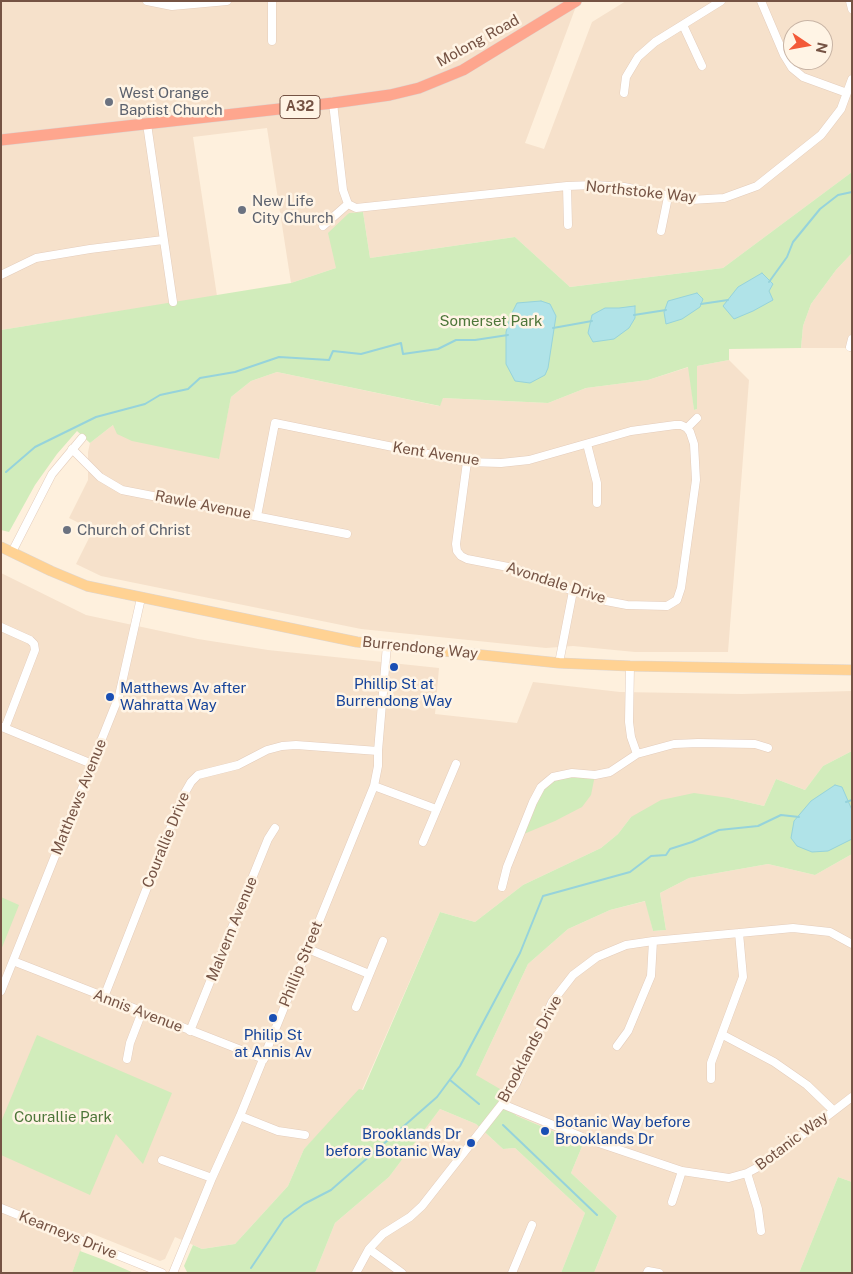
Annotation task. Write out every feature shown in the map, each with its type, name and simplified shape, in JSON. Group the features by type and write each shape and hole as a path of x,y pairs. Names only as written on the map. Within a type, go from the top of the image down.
{"highway":[{"name":"Molong Road","path":"1,140 333,104 390,95 418,88 447,77 488,56 576,1"}],"main road":[{"name":"Burrendong Way","path":"1,546 57,574 87,586 357,642 559,663 852,670"}],"street":[{"path":"150,2 179,6 227,1"},
{"path":"272,1 272,41"},
{"path":"624,93 626,77 638,57 655,42 721,1"},
{"path":"761,1 784,55 792,68 803,76 847,93"},
{"path":"850,1 852,9"},
{"path":"683,25 702,66"},
{"name":"Northstoke Way","path":"348,204 358,208 567,186 594,185 624,187 691,200 724,198 757,186 820,135 841,109 852,79"},
{"path":"324,226 348,204 343,190 333,104"},
{"path":"147,124 173,302"},
{"path":"567,186 568,225"},
{"path":"661,231 668,197"},
{"path":"1,276 36,258 163,240"},
{"path":"687,428 697,418"},
{"name":"Kent Avenue","path":"257,516 275,423 467,462 501,463 529,460 631,431 675,424 687,428"},
{"name":"Avondale Drive","path":"467,462 457,536 457,551 467,559 528,573 589,597 627,604 667,606 677,600 681,588 696,480 694,444 687,428"},
{"path":"12,552 52,474 82,438"},
{"path":"586,444 597,483 597,503"},
{"name":"Rawle Avenue","path":"72,449 100,477 122,490 347,534"},
{"path":"559,663 573,591"},
{"name":"Matthews Avenue","path":"1,991 123,682 141,598"},
{"path":"1,626 30,640 34,644 35,650 3,727 92,764"},
{"name":"Phillip Street","path":"173,1273 264,1059 374,786 378,766 387,645"},
{"path":"630,666 629,722 631,737 637,754"},
{"path":"502,887 507,868 533,802 541,787 553,777 572,773 595,775 610,772 637,754 674,744 755,744 768,748"},
{"name":"Courallie Drive","path":"104,997 183,796 191,782 198,775 238,765 267,750 282,746 296,745 378,750"},
{"path":"423,842 456,764"},
{"path":"374,786 436,809"},
{"name":"Malvern Avenue","path":"190,1031 268,840 275,828"},
{"name":"Brooklands Drive","path":"356,1273 369,1249 383,1234 410,1217 422,1206 502,1104 516,1084 552,1002 573,975 597,957 626,945 653,941 793,928 830,932 852,944"},
{"path":"711,1079 711,1063 743,977 739,933"},
{"path":"356,1007 383,941"},
{"path":"617,1046 628,1031 651,976 653,941"},
{"path":"308,949 369,974"},
{"name":"Annis Avenue","path":"13,961 264,1059"},
{"path":"127,1059 130,1044 142,1012"},
{"path":"723,1035 774,1062 807,1085 833,1110"},
{"name":"Botanic Way","path":"502,1104 587,1139 682,1171 729,1178 747,1173 766,1163 833,1110 852,1098"},
{"path":"240,1116 278,1131 305,1135"},
{"path":"162,1160 212,1178"},
{"path":"672,1202 682,1171"},
{"path":"747,1173 758,1209 761,1231"},
{"name":"Kearneys Drive","path":"1,1208 162,1273"},
{"path":"512,1273 532,1225"},
{"path":"369,1249 402,1273"},
{"path":"647,1273 648,1271 659,1273"}],"shaded area":[{"path":"1,1 578,1 525,143 544,149 592,22 626,1 852,1 852,172 723,268 570,287 515,237 370,258 363,212 349,213 336,268 291,283 267,128 193,137 217,296 1,330"},
{"path":"852,253 852,348 801,348 803,326 811,304 836,270"},
{"path":"729,360 749,380 728,652 635,652 573,646 546,648 361,629 101,576 76,564 93,530 69,518 88,480 88,452 90,443 113,425 218,459 231,397 251,381 277,372 439,406 443,398 548,403 586,388 648,380 689,367 694,410 697,409 697,366"},
{"path":"1,573 86,615 198,639 268,650 439,668 435,714 517,723 533,682 620,692 742,694 852,691 852,751 823,766 805,790 776,779 764,806 729,798 631,817 618,834 601,848 523,885 475,922 440,912 362,1090 304,1149 288,1186 235,1244 202,1249 175,1237 165,1259 160,1261 88,1232 72,1273 1,1273"},
{"path":"852,854 852,1182 838,1177 799,1273 594,1273 617,1216 571,1173 583,1144 517,1116 502,1104 476,1075 528,964 568,929 610,910 646,901 653,931 666,930 660,893 689,878 768,864 815,875"},
{"path":"440,1109 476,1124 503,1149 515,1148 585,1213 561,1273 315,1273 335,1223 389,1177"}],"green space":[{"name":"Somerset Park","path":"852,172 852,253 836,270 811,304 803,326 801,348 729,349 729,360 697,366 697,409 694,410 688,367 648,380 586,388 548,403 443,398 440,406 277,372 251,381 231,397 219,459 132,441 117,434 113,425 90,443 77,431 57,454 35,485 9,532 1,530 1,330 291,283 336,268 328,233 349,213 363,212 370,258 515,237 570,287 723,268"},
{"path":"852,751 852,854 815,875 768,864 689,878 660,893 666,930 653,931 645,901 610,910 568,929 528,964 476,1075 500,1089 502,1104 517,1116 583,1144 571,1173 617,1216 594,1273 561,1273 585,1213 515,1148 503,1149 476,1124 440,1109 389,1177 335,1223 315,1273 187,1272 184,1266 193,1245 202,1249 235,1244 288,1186 304,1149 359,1089 363,1090 440,912 475,922 523,885 601,848 618,834 631,817 661,800 694,793 764,806 776,779 805,790 823,766"},
{"path":"595,775 591,795 582,807 519,836 533,802 553,777"},
{"path":"1,897 19,905 1,950"},
{"name":"Courallie Park","path":"37,1035 172,1093 143,1164 116,1134 90,1195 1,1155 1,1122"},
{"path":"838,1177 852,1182 852,1273 799,1273"},
{"path":"80,1251 104,1260 134,1273 72,1273"}],"water":[{"path":"762,273 773,284 769,291 773,300 734,319 723,306 738,287"},
{"path":"697,293 703,299 700,307 682,319 666,324 664,312 668,301"},
{"path":"541,301 550,304 556,316 548,368 545,375 530,383 515,381 506,364 506,332 511,315 517,303"},
{"path":"635,306 635,318 629,328 614,339 593,342 588,333 592,315 605,308"},
{"path":"835,785 842,787 852,810 852,839 828,851 812,852 797,846 791,838 794,821 811,801"}],"waterway":[{"path":"769,282 787,257 793,242 820,209 838,195 852,192"},
{"path":"701,304 728,300"},
{"path":"634,315 666,310"},
{"path":"553,328 592,321"},
{"path":"6,472 35,447 96,417 145,404 160,395 188,389 200,378 235,372 279,357 329,360 333,351 361,354 401,343 403,354 438,349 456,340 475,340 508,335"},
{"path":"846,802 852,800"},
{"path":"251,1268 284,1219 304,1204 331,1190 437,1097 460,1066 520,953 543,896 630,872 651,856 666,855 670,849 719,830 758,826 781,815 799,817"},
{"path":"450,1080 479,1104"},
{"path":"503,1125 597,1215"}],"place":[{"name":"West Orange Baptist Church","path":"109,102"},
{"name":"New Life City Church","path":"242,210"},
{"name":"Church of Christ","path":"67,530"},
{"name":"Phillip St at Burrendong Way","path":"394,667"},
{"name":"Matthews Av after Wahratta Way","path":"110,697"},
{"name":"Philip St at Annis Av","path":"273,1018"},
{"name":"Botanic Way before Brooklands Dr","path":"545,1131"},
{"name":"Brooklands Dr before Botanic Way","path":"471,1143"}]}
